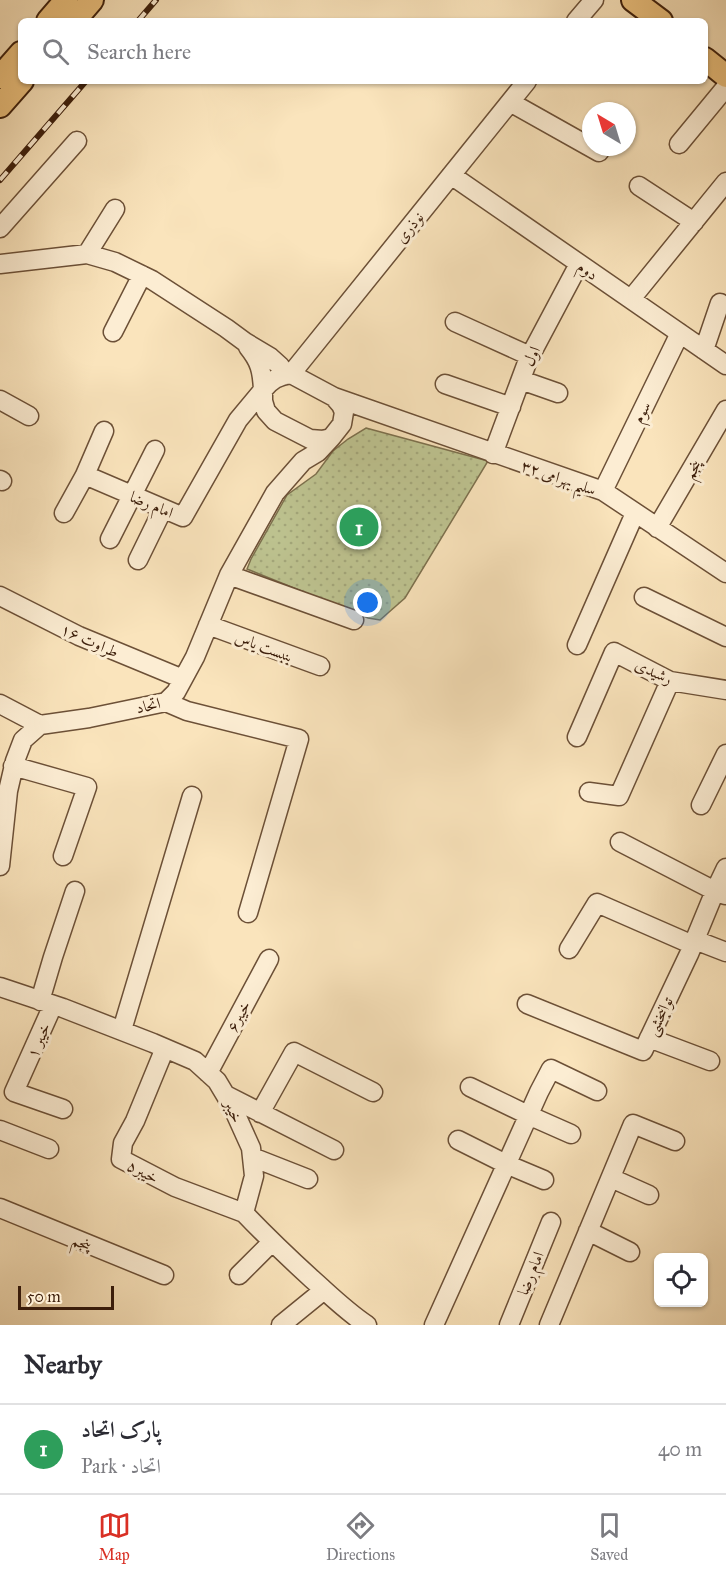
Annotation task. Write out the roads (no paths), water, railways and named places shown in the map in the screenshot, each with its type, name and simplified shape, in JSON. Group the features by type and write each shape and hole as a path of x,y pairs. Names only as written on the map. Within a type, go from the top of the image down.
{"main road":[{"path":"68,9 99,0"},
{"path":"0,77 18,56"},
{"path":"708,61 726,76"},
{"path":"0,106 19,84"}],"street":[{"path":"579,18 594,0"},
{"name":"نوذری","path":"288,374 525,84"},
{"path":"679,144 726,87"},
{"path":"510,102 582,142"},
{"path":"0,228 77,141"},
{"name":"دوم","path":"451,175 726,365"},
{"path":"631,299 726,182"},
{"path":"639,186 694,222"},
{"path":"87,254 115,209"},
{"path":"0,264 87,254 115,262 152,280 270,357 288,374 334,397 344,412 342,424 335,432"},
{"name":"اول","path":"493,454 530,356 579,264"},
{"path":"113,332 142,275"},
{"path":"704,350 720,303"},
{"path":"455,322 530,356"},
{"name":"سوم","path":"603,492 680,333"},
{"path":"244,342 257,358 262,371 263,401 266,411 275,421 310,439 323,440 376,412"},
{"path":"263,390 271,381 288,374"},
{"path":"521,380 558,393"},
{"path":"445,384 511,407"},
{"name":"امام رضا","path":"85,475 183,517 238,420 263,390"},
{"name":"سلیم بهرامی ۳۲","path":"334,397 603,492 726,573"},
{"path":"0,400 29,416"},
{"path":"238,420 250,415 270,415"},
{"name":"پنجم","path":"657,528 723,422"},
{"path":"64,513 85,475 104,431"},
{"name":"اتحاد","path":"40,725 166,702 176,692 195,657 229,575 275,493 303,461 327,444 335,432"},
{"name":"اتحاد","path":"303,461 310,439"},
{"path":"110,539 155,450"},
{"path":"138,560 164,509"},
{"path":"577,645 635,513"},
{"path":"229,575 354,620"},
{"name":"طراوت ۱۶","path":"0,596 79,636 183,679"},
{"path":"644,597 726,637"},
{"name":"بنبست یاس","path":"208,625 320,666"},
{"name":"رشیدی","path":"577,737 614,652 670,681 726,690"},
{"path":"589,792 619,796 670,681"},
{"path":"166,702 187,711 299,739 248,913"},
{"path":"0,704 40,725 23,740 8,775 0,866"},
{"path":"701,805 726,754"},
{"path":"8,775 87,787 63,856"},
{"path":"122,1030 192,796"},
{"path":"620,842 720,893"},
{"name":"توانبخشی","path":"527,1004 643,1050 720,893 726,868"},
{"path":"47,1003 53,957 75,891"},
{"path":"568,949 597,903 694,943 726,952"},
{"name":"خیبر۶","path":"208,1072 268,959"},
{"name":"خیبر","path":"0,987 122,1030 195,1061 208,1072 226,1095 250,1148 254,1176 244,1214"},
{"name":"خیبر ۱","path":"47,1003 14,1092 63,1109"},
{"path":"649,1038 710,1061"},
{"name":"خیبر۵","path":"165,1048 123,1143 121,1159 175,1187 244,1214"},
{"path":"260,1113 294,1052 373,1092"},
{"path":"434,1325 551,1069 597,1091"},
{"path":"471,1087 571,1134"},
{"path":"226,1095 334,1150"},
{"path":"549,1325 633,1124 675,1141"},
{"path":"0,1130 49,1149"},
{"path":"458,1140 544,1180"},
{"path":"252,1157 308,1179"},
{"path":"611,1178 649,1195"},
{"name":"پنجم","path":"0,1208 164,1275"},
{"path":"244,1214 324,1290 367,1325"},
{"name":"امام رضا","path":"509,1325 550,1222"},
{"path":"588,1231 630,1252"},
{"path":"239,1275 272,1242"},
{"path":"281,1325 324,1290"}],"railway":[{"path":"141,18 156,0"},
{"path":"0,180 83,84"}],"place":[{"name":"پارک اتحاد","path":"359,527"}]}
